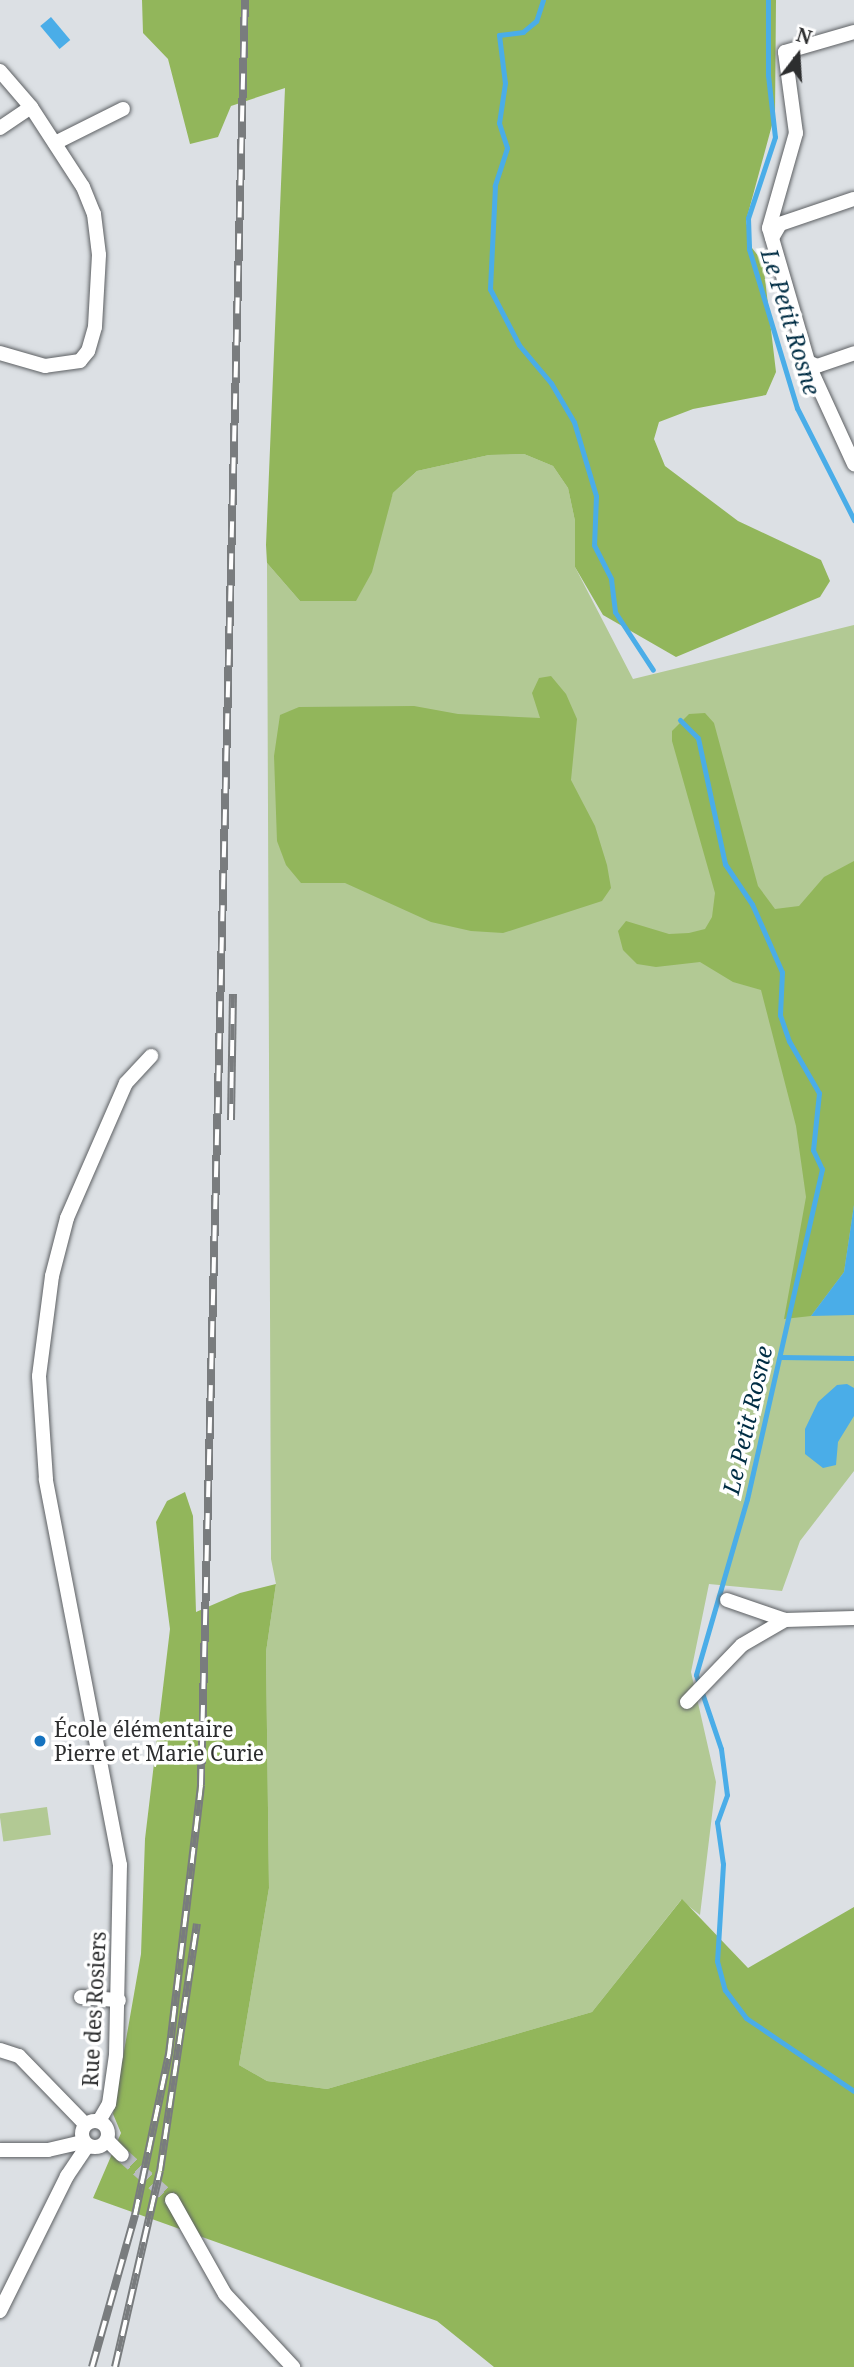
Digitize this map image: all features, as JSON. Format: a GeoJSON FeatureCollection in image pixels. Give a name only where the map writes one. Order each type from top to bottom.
{"type":"FeatureCollection","features":[{"type":"Feature","properties":{"kind":"street"},"geometry":{"type":"LineString","coordinates":[[854,32],[785,52],[796,133],[769,228],[808,362],[854,464]]}},
{"type":"Feature","properties":{"kind":"street"},"geometry":{"type":"LineString","coordinates":[[0,71],[31,107],[83,187],[97,235],[92,339],[80,361],[68,366],[45,366],[0,353]]}},
{"type":"Feature","properties":{"kind":"street"},"geometry":{"type":"LineString","coordinates":[[0,128],[31,107]]}},
{"type":"Feature","properties":{"kind":"street"},"geometry":{"type":"LineString","coordinates":[[55,143],[124,108]]}},
{"type":"Feature","properties":{"kind":"street"},"geometry":{"type":"LineString","coordinates":[[772,238],[780,224],[854,199]]}},
{"type":"Feature","properties":{"kind":"street"},"geometry":{"type":"LineString","coordinates":[[808,362],[817,366],[854,353]]}},
{"type":"Feature","properties":{"kind":"street","name":"Rue des Rosiers"},"geometry":{"type":"LineString","coordinates":[[92,2122],[113,2081],[119,2000],[121,1897],[115,1821],[46,1479],[39,1376],[51,1276],[67,1218],[125,1083],[151,1056]]}},
{"type":"Feature","properties":{"kind":"street"},"geometry":{"type":"LineString","coordinates":[[727,1600],[785,1620],[854,1618]]}},
{"type":"Feature","properties":{"kind":"street"},"geometry":{"type":"LineString","coordinates":[[687,1702],[710,1682],[742,1645],[785,1620]]}},
{"type":"Feature","properties":{"kind":"street"},"geometry":{"type":"LineString","coordinates":[[81,1997],[119,2000]]}},
{"type":"Feature","properties":{"kind":"street"},"geometry":{"type":"LineString","coordinates":[[0,2050],[19,2056],[92,2122],[108,2131],[107,2140],[100,2146],[86,2144],[67,2148],[0,2151]]}},
{"type":"Feature","properties":{"kind":"street"},"geometry":{"type":"LineString","coordinates":[[86,2144],[81,2133],[92,2122]]}},
{"type":"Feature","properties":{"kind":"street"},"geometry":{"type":"LineString","coordinates":[[107,2140],[122,2155]]}},
{"type":"Feature","properties":{"kind":"street"},"geometry":{"type":"LineString","coordinates":[[0,2311],[86,2144]]}},
{"type":"Feature","properties":{"kind":"street"},"geometry":{"type":"LineString","coordinates":[[172,2200],[225,2294],[293,2367]]}},
{"type":"Feature","properties":{"kind":"green space"},"geometry":{"type":"Polygon","coordinates":[[[142,0],[776,0],[775,114],[746,221],[752,248],[763,262],[776,372],[766,395],[693,409],[659,422],[654,439],[665,466],[738,521],[821,560],[830,581],[820,597],[676,657],[603,615],[575,567],[575,521],[568,488],[553,466],[524,454],[489,455],[417,471],[393,493],[372,572],[356,601],[300,601],[267,563],[266,545],[285,88],[231,106],[218,137],[190,144],[168,59],[143,33],[142,0]]]}},
{"type":"Feature","properties":{"kind":"green space"},"geometry":{"type":"Polygon","coordinates":[[[524,454],[553,466],[568,488],[575,521],[575,567],[633,679],[854,625],[854,1471],[800,1541],[782,1591],[709,1584],[691,1672],[716,1782],[700,1915],[681,1900],[592,2012],[327,2089],[267,2081],[239,2065],[269,1888],[266,1652],[276,1584],[271,1559],[267,563],[300,601],[382,524],[393,493],[417,471],[489,455],[524,454]]]}},
{"type":"Feature","properties":{"kind":"green space"},"geometry":{"type":"Polygon","coordinates":[[[551,676],[566,694],[577,719],[571,780],[595,826],[607,865],[611,888],[602,901],[503,933],[471,931],[431,922],[345,883],[301,883],[286,865],[277,841],[274,756],[280,715],[299,707],[414,706],[458,714],[540,718],[532,693],[539,678],[551,676]]]}},
{"type":"Feature","properties":{"kind":"green space"},"geometry":{"type":"Polygon","coordinates":[[[705,713],[714,723],[758,886],[775,909],[799,906],[824,877],[854,861],[854,1205],[844,1272],[811,1316],[784,1319],[806,1197],[796,1126],[761,990],[733,982],[700,962],[656,967],[637,964],[623,950],[618,931],[626,921],[669,934],[689,933],[705,929],[712,917],[715,893],[672,741],[672,731],[689,714],[705,713]]]}},
{"type":"Feature","properties":{"kind":"green space"},"geometry":{"type":"Polygon","coordinates":[[[185,1492],[193,1516],[196,1612],[240,1593],[276,1584],[266,1652],[269,1888],[239,2065],[267,2081],[327,2089],[592,2012],[682,1899],[748,1968],[854,1907],[854,2367],[494,2367],[437,2321],[93,2198],[121,2133],[113,2114],[141,1954],[145,1839],[170,1629],[156,1522],[167,1501],[185,1492]]]}},
{"type":"Feature","properties":{"kind":"green space"},"geometry":{"type":"Polygon","coordinates":[[[47,1807],[51,1835],[3,1841],[0,1814],[47,1807]]]}},
{"type":"Feature","properties":{"kind":"water"},"geometry":{"type":"Polygon","coordinates":[[[51,17],[70,40],[60,49],[40,26],[51,17]]]}},
{"type":"Feature","properties":{"kind":"water"},"geometry":{"type":"Polygon","coordinates":[[[854,1205],[854,1315],[811,1316],[844,1272],[854,1205]]]}},
{"type":"Feature","properties":{"kind":"water"},"geometry":{"type":"Polygon","coordinates":[[[847,1384],[854,1388],[854,1416],[838,1442],[836,1465],[823,1468],[805,1454],[805,1429],[818,1402],[837,1385],[847,1384]]]}},
{"type":"Feature","properties":{"kind":"waterway","name":"Le Petit Rosne"},"geometry":{"type":"LineString","coordinates":[[543,0],[536,21],[523,32],[499,35],[505,83],[499,123],[507,148],[495,186],[490,289],[519,345],[551,383],[574,422],[596,496],[594,545],[611,579],[615,612],[653,670]]}},
{"type":"Feature","properties":{"kind":"waterway","name":"Le Petit Rosne"},"geometry":{"type":"LineString","coordinates":[[768,0],[768,75],[775,137],[748,218],[749,249],[797,408],[854,520]]}},
{"type":"Feature","properties":{"kind":"waterway","name":"Le Petit Rosne"},"geometry":{"type":"LineString","coordinates":[[680,720],[698,738],[725,864],[752,904],[782,972],[780,1015],[789,1041],[819,1093],[813,1150],[822,1169],[747,1499],[696,1675],[721,1749],[727,1795],[717,1822],[723,1864],[717,1961],[725,1990],[746,2018],[854,2091]]}},
{"type":"Feature","properties":{"kind":"waterway"},"geometry":{"type":"LineString","coordinates":[[780,1357],[854,1358]]}},
{"type":"Feature","properties":{"kind":"tunnel"},"geometry":{"type":"LineString","coordinates":[[122,2155],[172,2200]]}},
{"type":"Feature","properties":{"kind":"railway"},"geometry":{"type":"LineString","coordinates":[[92,2367],[135,2215],[169,2054],[201,1785],[245,0]]}},
{"type":"Feature","properties":{"kind":"railway"},"geometry":{"type":"LineString","coordinates":[[231,1120],[233,994]]}},
{"type":"Feature","properties":{"kind":"railway"},"geometry":{"type":"LineString","coordinates":[[115,2367],[160,2171],[197,1924]]}},
{"type":"Feature","properties":{"kind":"place","name":"École élémentaire Pierre et Marie Curie"},"geometry":{"type":"Point","coordinates":[40,1741]}}]}
